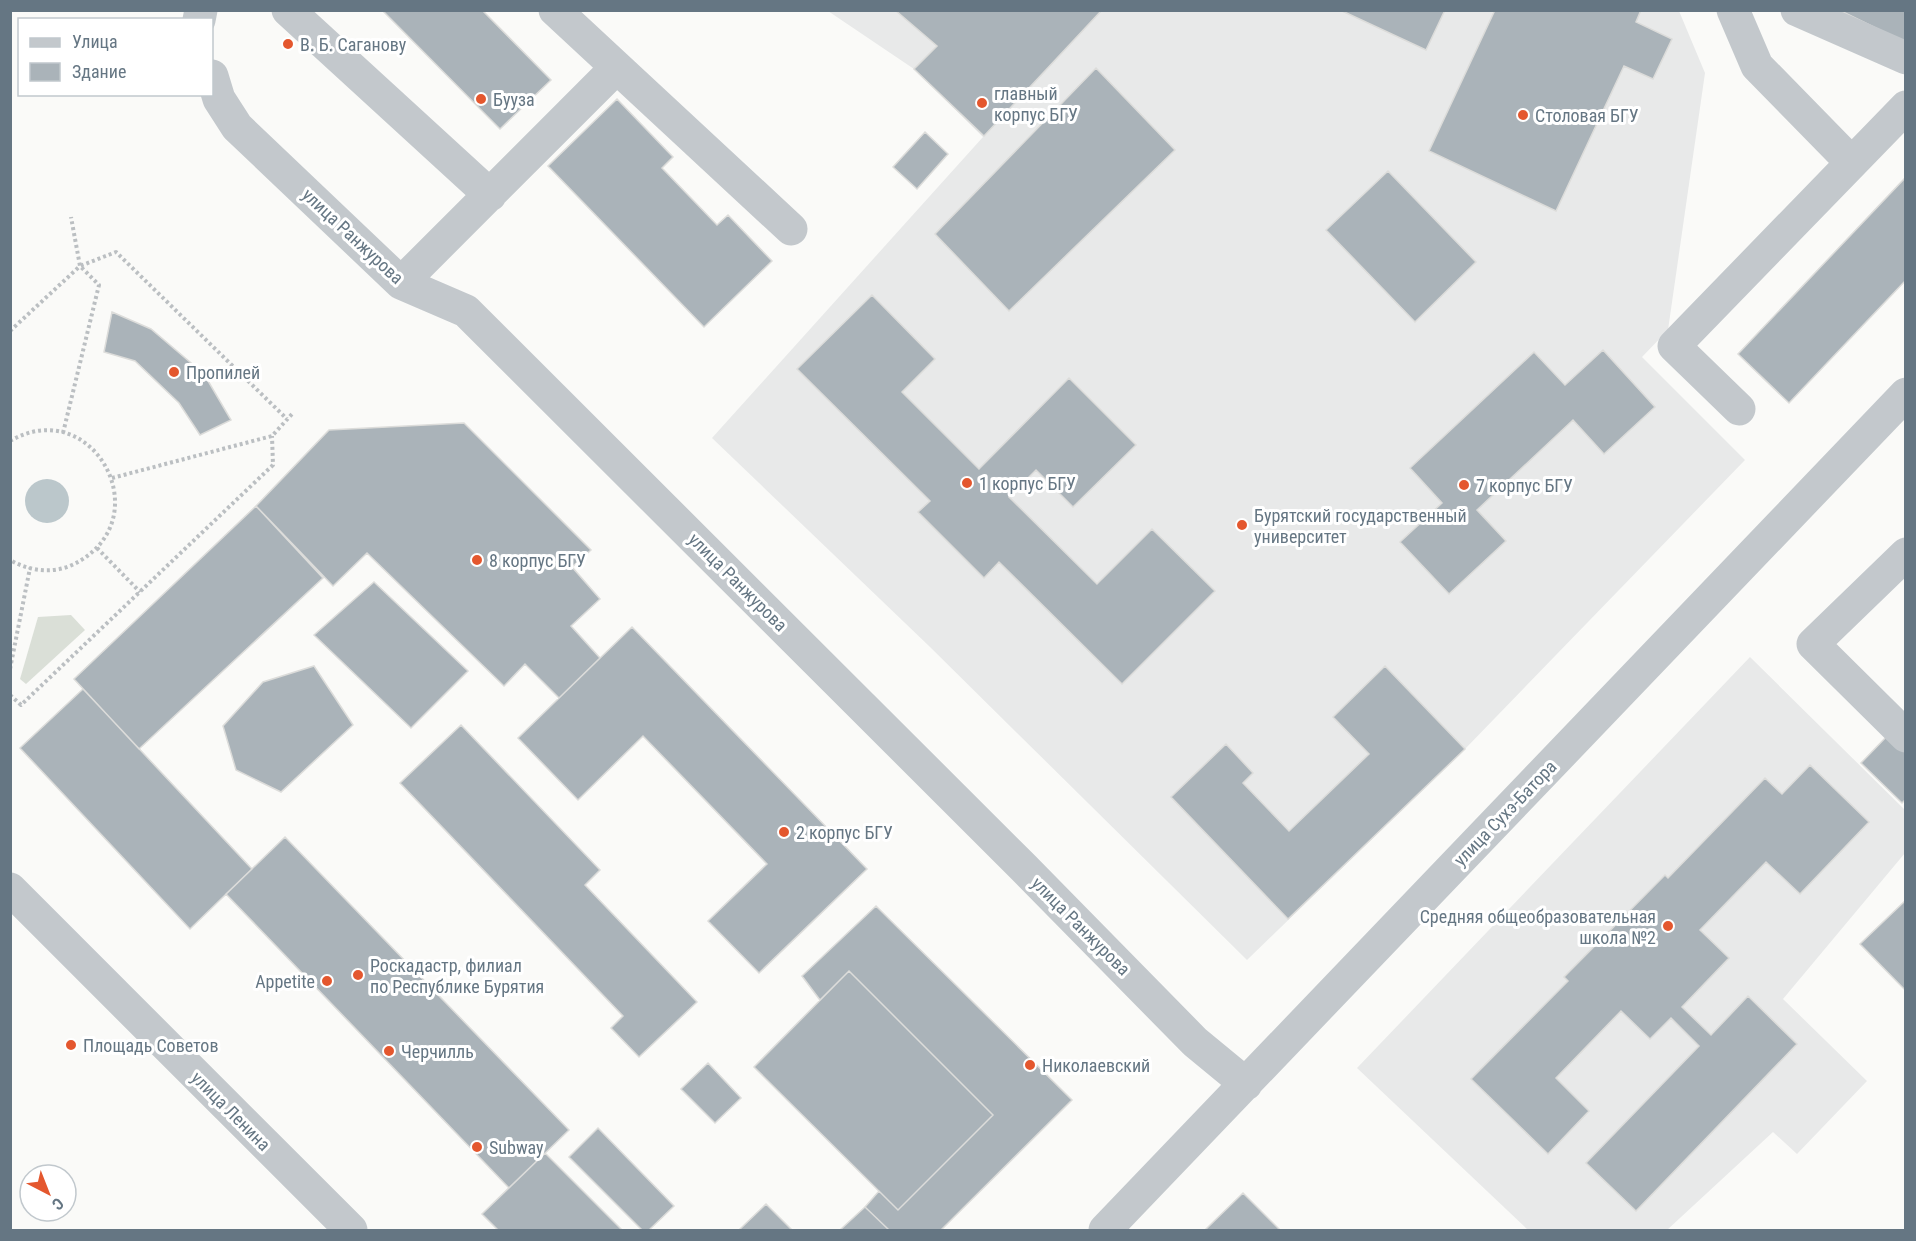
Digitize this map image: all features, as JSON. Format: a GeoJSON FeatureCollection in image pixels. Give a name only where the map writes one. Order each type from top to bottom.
{"type":"FeatureCollection","features":[{"type":"Feature","properties":{"kind":"street"},"geometry":{"type":"LineString","coordinates":[[288,10],[490,195]]}},
{"type":"Feature","properties":{"kind":"street"},"geometry":{"type":"LineString","coordinates":[[555,10],[791,229]]}},
{"type":"Feature","properties":{"kind":"street"},"geometry":{"type":"LineString","coordinates":[[1733,10],[1757,66],[1851,162]]}},
{"type":"Feature","properties":{"kind":"street"},"geometry":{"type":"LineString","coordinates":[[1797,10],[1905,58]]}},
{"type":"Feature","properties":{"kind":"street"},"geometry":{"type":"LineString","coordinates":[[401,283],[616,68]]}},
{"type":"Feature","properties":{"kind":"street","name":"улица Ранжурова"},"geometry":{"type":"LineString","coordinates":[[215,87],[237,127],[401,283],[466,310],[1195,1042],[1246,1084]]}},
{"type":"Feature","properties":{"kind":"street"},"geometry":{"type":"LineString","coordinates":[[1739,409],[1674,346],[1905,106]]}},
{"type":"Feature","properties":{"kind":"street","name":"улица Сухэ-Батора"},"geometry":{"type":"LineString","coordinates":[[1105,1230],[1905,394]]}},
{"type":"Feature","properties":{"kind":"street"},"geometry":{"type":"LineString","coordinates":[[1905,554],[1813,644],[1905,736]]}},
{"type":"Feature","properties":{"kind":"street","name":"улица Ленина"},"geometry":{"type":"LineString","coordinates":[[10,889],[351,1230]]}},
{"type":"Feature","properties":{"kind":"path"},"geometry":{"type":"LineString","coordinates":[[63,433],[99,285],[80,266],[70,217]]}},
{"type":"Feature","properties":{"kind":"path"},"geometry":{"type":"LineString","coordinates":[[10,331],[80,266],[116,252],[287,419]]}},
{"type":"Feature","properties":{"kind":"path"},"geometry":{"type":"LineString","coordinates":[[112,478],[272,436],[292,414]]}},
{"type":"Feature","properties":{"kind":"path"},"geometry":{"type":"LineString","coordinates":[[10,441],[21,434],[46,430],[70,434],[90,446],[106,465],[112,478],[116,505],[111,526],[97,548],[84,559],[65,568],[44,571],[20,566],[10,560]]}},
{"type":"Feature","properties":{"kind":"path"},"geometry":{"type":"LineString","coordinates":[[10,695],[21,705],[273,465],[272,436]]}},
{"type":"Feature","properties":{"kind":"path"},"geometry":{"type":"LineString","coordinates":[[97,548],[140,591]]}},
{"type":"Feature","properties":{"kind":"path"},"geometry":{"type":"LineString","coordinates":[[10,669],[30,568]]}},
{"type":"Feature","properties":{"kind":"shaded area","name":"Бурятский государственный университет"},"geometry":{"type":"Polygon","coordinates":[[[828,11],[1679,11],[1705,73],[1668,330],[1642,357],[1745,460],[1465,749],[1247,960],[929,646],[712,438],[983,137],[914,69],[828,11]]]}},
{"type":"Feature","properties":{"kind":"shaded area"},"geometry":{"type":"Polygon","coordinates":[[[47,479],[56,480],[63,485],[68,492],[68,510],[63,517],[56,522],[47,523],[38,522],[31,517],[26,510],[25,501],[26,492],[31,485],[38,480],[47,479]]]}},
{"type":"Feature","properties":{"kind":"shaded area"},"geometry":{"type":"Polygon","coordinates":[[[71,615],[85,630],[26,684],[20,679],[38,617],[71,615]]]}},
{"type":"Feature","properties":{"kind":"shaded area","name":"Средняя общеобразовательная школа №2"},"geometry":{"type":"Polygon","coordinates":[[[1750,657],[1905,810],[1905,853],[1783,999],[1867,1081],[1797,1154],[1773,1132],[1667,1230],[1528,1230],[1357,1068],[1750,657]]]}},
{"type":"Feature","properties":{"kind":"building"},"geometry":{"type":"Polygon","coordinates":[[[382,10],[482,10],[551,80],[500,129],[382,10]]]}},
{"type":"Feature","properties":{"kind":"building","name":"главный корпус БГУ"},"geometry":{"type":"Polygon","coordinates":[[[895,10],[1102,10],[984,136],[914,69],[937,46],[895,10]]]}},
{"type":"Feature","properties":{"kind":"building"},"geometry":{"type":"Polygon","coordinates":[[[1340,10],[1445,10],[1426,50],[1340,10]]]}},
{"type":"Feature","properties":{"kind":"building","name":"Столовая БГУ"},"geometry":{"type":"Polygon","coordinates":[[[1495,10],[1641,10],[1636,22],[1672,39],[1653,79],[1624,66],[1556,211],[1429,151],[1495,10]]]}},
{"type":"Feature","properties":{"kind":"building"},"geometry":{"type":"Polygon","coordinates":[[[1839,10],[1906,10],[1906,43],[1839,10]]]}},
{"type":"Feature","properties":{"kind":"building"},"geometry":{"type":"Polygon","coordinates":[[[1096,68],[1175,150],[1009,311],[935,234],[1096,68]]]}},
{"type":"Feature","properties":{"kind":"building"},"geometry":{"type":"Polygon","coordinates":[[[617,99],[673,157],[662,168],[717,225],[728,215],[772,261],[704,327],[548,166],[617,99]]]}},
{"type":"Feature","properties":{"kind":"building"},"geometry":{"type":"Polygon","coordinates":[[[925,132],[948,154],[917,189],[893,167],[925,132]]]}},
{"type":"Feature","properties":{"kind":"building"},"geometry":{"type":"Polygon","coordinates":[[[1388,171],[1476,262],[1415,322],[1326,230],[1388,171]]]}},
{"type":"Feature","properties":{"kind":"building"},"geometry":{"type":"Polygon","coordinates":[[[1906,177],[1906,280],[1789,403],[1738,354],[1906,177]]]}},
{"type":"Feature","properties":{"kind":"building","name":"1 корпус БГУ"},"geometry":{"type":"Polygon","coordinates":[[[872,295],[935,359],[902,392],[979,469],[1069,378],[1136,445],[1073,507],[1036,470],[1009,497],[1097,584],[1152,529],[1215,591],[1122,684],[999,562],[984,578],[918,512],[930,501],[797,369],[872,295]]]}},
{"type":"Feature","properties":{"kind":"building"},"geometry":{"type":"Polygon","coordinates":[[[112,312],[151,329],[204,374],[231,420],[200,435],[179,403],[135,361],[104,352],[112,312]]]}},
{"type":"Feature","properties":{"kind":"building","name":"7 корпус БГУ"},"geometry":{"type":"Polygon","coordinates":[[[1603,350],[1655,407],[1604,454],[1573,420],[1477,510],[1506,541],[1449,594],[1400,542],[1442,503],[1410,468],[1534,352],[1565,385],[1603,350]]]}},
{"type":"Feature","properties":{"kind":"building","name":"8 корпус БГУ"},"geometry":{"type":"Polygon","coordinates":[[[464,423],[591,550],[572,567],[600,599],[571,626],[600,658],[559,698],[525,664],[504,686],[367,553],[333,586],[256,506],[329,430],[464,423]]]}},
{"type":"Feature","properties":{"kind":"building"},"geometry":{"type":"Polygon","coordinates":[[[256,506],[323,578],[139,749],[74,679],[256,506]]]}},
{"type":"Feature","properties":{"kind":"building"},"geometry":{"type":"Polygon","coordinates":[[[374,582],[468,671],[411,728],[314,635],[374,582]]]}},
{"type":"Feature","properties":{"kind":"building","name":"2 корпус БГУ"},"geometry":{"type":"Polygon","coordinates":[[[632,627],[867,869],[759,973],[708,921],[767,864],[643,736],[578,800],[518,738],[632,627]]]}},
{"type":"Feature","properties":{"kind":"building"},"geometry":{"type":"Polygon","coordinates":[[[314,666],[353,725],[281,792],[236,770],[223,726],[263,682],[314,666]]]}},
{"type":"Feature","properties":{"kind":"building"},"geometry":{"type":"Polygon","coordinates":[[[1385,666],[1465,749],[1288,919],[1171,797],[1226,744],[1253,773],[1243,783],[1289,831],[1369,754],[1333,717],[1385,666]]]}},
{"type":"Feature","properties":{"kind":"building"},"geometry":{"type":"Polygon","coordinates":[[[83,689],[252,869],[190,929],[20,748],[83,689]]]}},
{"type":"Feature","properties":{"kind":"building"},"geometry":{"type":"Polygon","coordinates":[[[461,725],[600,870],[585,885],[697,1002],[639,1057],[611,1028],[623,1016],[400,783],[461,725]]]}},
{"type":"Feature","properties":{"kind":"building"},"geometry":{"type":"Polygon","coordinates":[[[1891,732],[1906,746],[1906,799],[1902,803],[1861,763],[1891,732]]]}},
{"type":"Feature","properties":{"kind":"building"},"geometry":{"type":"Polygon","coordinates":[[[1810,765],[1869,822],[1800,894],[1766,862],[1700,930],[1729,958],[1682,1007],[1711,1035],[1748,996],[1797,1044],[1636,1211],[1586,1163],[1699,1046],[1671,1018],[1650,1039],[1621,1011],[1556,1078],[1589,1111],[1548,1154],[1471,1079],[1568,981],[1564,977],[1665,875],[1668,878],[1765,778],[1782,794],[1810,765]]]}},
{"type":"Feature","properties":{"kind":"building"},"geometry":{"type":"Polygon","coordinates":[[[285,837],[569,1130],[509,1188],[226,894],[285,837]]]}},
{"type":"Feature","properties":{"kind":"building"},"geometry":{"type":"Polygon","coordinates":[[[1906,900],[1906,991],[1860,944],[1906,900]]]}},
{"type":"Feature","properties":{"kind":"building"},"geometry":{"type":"Polygon","coordinates":[[[876,906],[1072,1100],[941,1230],[889,1230],[865,1207],[879,1191],[898,1210],[993,1115],[849,971],[820,1000],[802,976],[876,906]]]}},
{"type":"Feature","properties":{"kind":"building"},"geometry":{"type":"Polygon","coordinates":[[[849,971],[993,1115],[898,1210],[754,1067],[849,971]]]}},
{"type":"Feature","properties":{"kind":"building"},"geometry":{"type":"Polygon","coordinates":[[[708,1063],[741,1098],[715,1123],[681,1089],[708,1063]]]}},
{"type":"Feature","properties":{"kind":"building"},"geometry":{"type":"Polygon","coordinates":[[[598,1128],[674,1206],[649,1230],[642,1230],[569,1157],[598,1128]]]}},
{"type":"Feature","properties":{"kind":"building"},"geometry":{"type":"Polygon","coordinates":[[[545,1153],[622,1230],[498,1230],[482,1214],[545,1153]]]}},
{"type":"Feature","properties":{"kind":"building"},"geometry":{"type":"Polygon","coordinates":[[[1243,1193],[1280,1230],[1205,1230],[1243,1193]]]}},
{"type":"Feature","properties":{"kind":"building"},"geometry":{"type":"Polygon","coordinates":[[[766,1204],[792,1230],[739,1230],[766,1204]]]}},
{"type":"Feature","properties":{"kind":"building"},"geometry":{"type":"Polygon","coordinates":[[[865,1207],[889,1230],[840,1230],[865,1207]]]}},
{"type":"Feature","properties":{"kind":"place","name":"В. Б. Саганову"},"geometry":{"type":"Point","coordinates":[288,44]}},
{"type":"Feature","properties":{"kind":"place","name":"Бууза"},"geometry":{"type":"Point","coordinates":[481,99]}},
{"type":"Feature","properties":{"kind":"place","name":"главный корпус БГУ"},"geometry":{"type":"Point","coordinates":[982,103]}},
{"type":"Feature","properties":{"kind":"place","name":"Столовая БГУ"},"geometry":{"type":"Point","coordinates":[1523,115]}},
{"type":"Feature","properties":{"kind":"place","name":"Пропилей"},"geometry":{"type":"Point","coordinates":[174,372]}},
{"type":"Feature","properties":{"kind":"place","name":"1 корпус БГУ"},"geometry":{"type":"Point","coordinates":[967,483]}},
{"type":"Feature","properties":{"kind":"place","name":"7 корпус БГУ"},"geometry":{"type":"Point","coordinates":[1464,485]}},
{"type":"Feature","properties":{"kind":"place","name":"Бурятский государственный университет"},"geometry":{"type":"Point","coordinates":[1242,525]}},
{"type":"Feature","properties":{"kind":"place","name":"8 корпус БГУ"},"geometry":{"type":"Point","coordinates":[477,560]}},
{"type":"Feature","properties":{"kind":"place","name":"2 корпус БГУ"},"geometry":{"type":"Point","coordinates":[784,832]}},
{"type":"Feature","properties":{"kind":"place","name":"Средняя общеобразовательная школа №2"},"geometry":{"type":"Point","coordinates":[1668,926]}},
{"type":"Feature","properties":{"kind":"place","name":"Роскадастр, филиал по Республике Бурятия"},"geometry":{"type":"Point","coordinates":[358,975]}},
{"type":"Feature","properties":{"kind":"place","name":"Appetite"},"geometry":{"type":"Point","coordinates":[327,981]}},
{"type":"Feature","properties":{"kind":"place","name":"Площадь Советов"},"geometry":{"type":"Point","coordinates":[71,1045]}},
{"type":"Feature","properties":{"kind":"place","name":"Черчилль"},"geometry":{"type":"Point","coordinates":[389,1051]}},
{"type":"Feature","properties":{"kind":"place","name":"Николаевский"},"geometry":{"type":"Point","coordinates":[1030,1065]}},
{"type":"Feature","properties":{"kind":"place","name":"Subway"},"geometry":{"type":"Point","coordinates":[477,1147]}}]}
